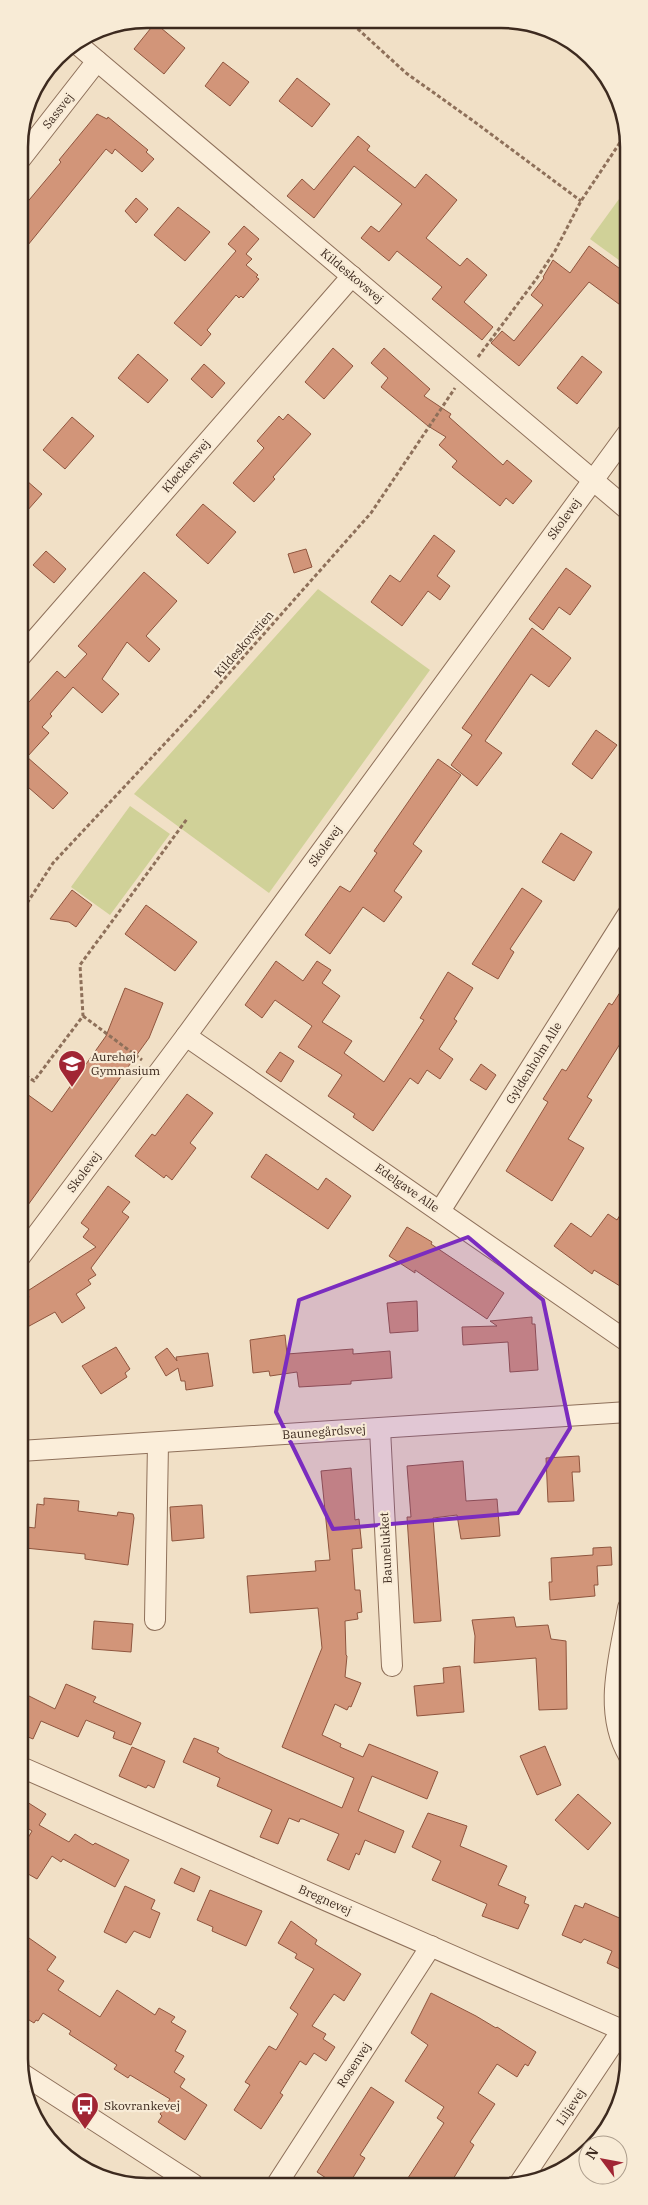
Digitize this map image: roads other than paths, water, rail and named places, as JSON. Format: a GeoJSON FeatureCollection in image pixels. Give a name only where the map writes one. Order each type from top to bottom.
{"type":"FeatureCollection","features":[{"type":"Feature","properties":{"kind":"street","name":"Kildeskovsvej"},"geometry":{"type":"LineString","coordinates":[[81,47],[620,503]]}},
{"type":"Feature","properties":{"kind":"street","name":"Sassvej"},"geometry":{"type":"LineString","coordinates":[[28,149],[97,61]]}},
{"type":"Feature","properties":{"kind":"street","name":"Kløckersvej"},"geometry":{"type":"LineString","coordinates":[[28,648],[352,276]]}},
{"type":"Feature","properties":{"kind":"street","name":"Skolevej"},"geometry":{"type":"LineString","coordinates":[[28,1246],[186,1036],[620,443]]}},
{"type":"Feature","properties":{"kind":"street","name":"Gyldenholm Alle"},"geometry":{"type":"LineString","coordinates":[[440,1211],[620,927]]}},
{"type":"Feature","properties":{"kind":"street","name":"Edelgave Alle"},"geometry":{"type":"LineString","coordinates":[[186,1036],[620,1336]]}},
{"type":"Feature","properties":{"kind":"street","name":"Baunegårdsvej"},"geometry":{"type":"LineString","coordinates":[[28,1451],[620,1413]]}},
{"type":"Feature","properties":{"kind":"street","name":"Baunelukket"},"geometry":{"type":"LineString","coordinates":[[380,1429],[392,1666]]}},
{"type":"Feature","properties":{"kind":"street"},"geometry":{"type":"LineString","coordinates":[[154,1620],[158,1443]]}},
{"type":"Feature","properties":{"kind":"street"},"geometry":{"type":"LineString","coordinates":[[620,1655],[613,1696],[617,1729],[620,1736]]}},
{"type":"Feature","properties":{"kind":"street","name":"Bregnevej"},"geometry":{"type":"LineString","coordinates":[[28,1770],[620,2028]]}},
{"type":"Feature","properties":{"kind":"street","name":"Rosenvej"},"geometry":{"type":"LineString","coordinates":[[281,2178],[431,1946]]}},
{"type":"Feature","properties":{"kind":"street","name":"Liljevej"},"geometry":{"type":"LineString","coordinates":[[526,2175],[620,2040]]}},
{"type":"Feature","properties":{"kind":"street"},"geometry":{"type":"LineString","coordinates":[[30,2083],[183,2178]]}},
{"type":"Feature","properties":{"kind":"place","name":"Aurehøj Gymnasium"},"geometry":{"type":"Point","coordinates":[72,1088]}},
{"type":"Feature","properties":{"kind":"place","name":"Skovrankevej"},"geometry":{"type":"Point","coordinates":[85,2130]}}]}
